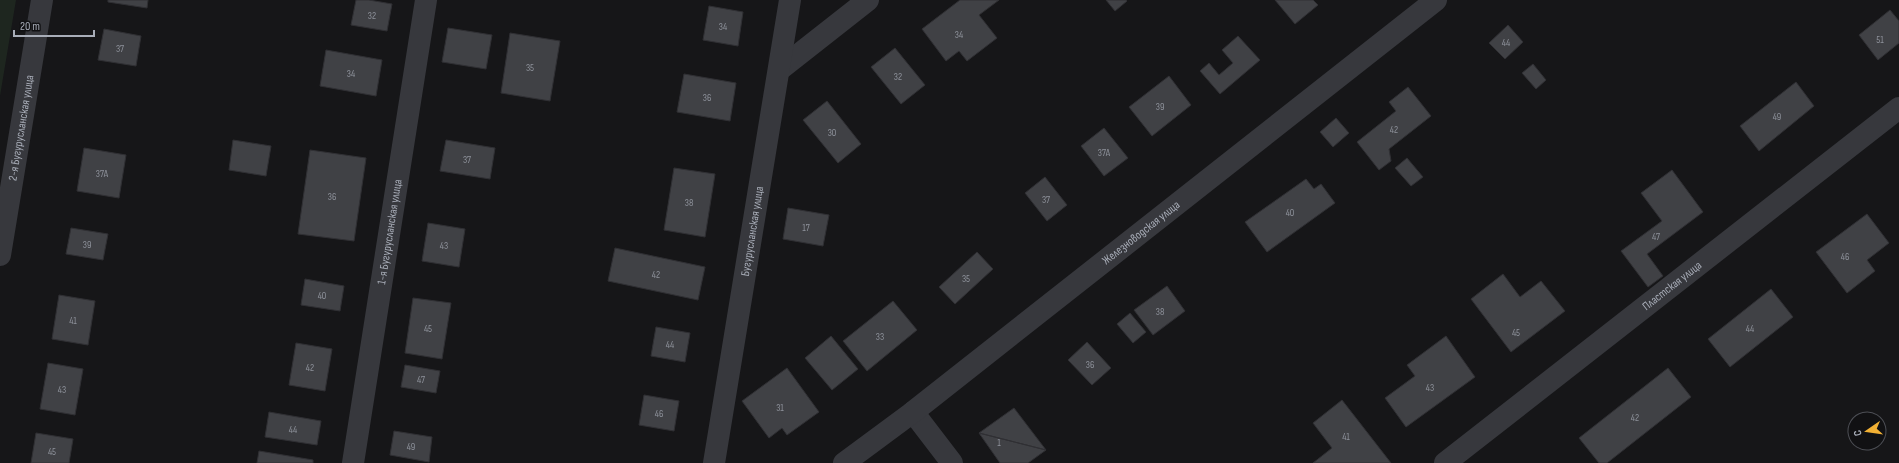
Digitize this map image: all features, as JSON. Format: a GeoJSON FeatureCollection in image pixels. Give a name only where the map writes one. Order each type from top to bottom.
{"type":"FeatureCollection","features":[{"type":"Feature","properties":{"kind":"street","name":"2-я Бугурусланская улица"},"geometry":{"type":"LineString","coordinates":[[0,255],[7,166],[42,0]]}},
{"type":"Feature","properties":{"kind":"street","name":"1-я Бугурусланская улица"},"geometry":{"type":"LineString","coordinates":[[353,463],[426,0]]}},
{"type":"Feature","properties":{"kind":"street","name":"Бугурусланская улица"},"geometry":{"type":"LineString","coordinates":[[714,463],[790,0]]}},
{"type":"Feature","properties":{"kind":"street"},"geometry":{"type":"LineString","coordinates":[[779,70],[868,0]]}},
{"type":"Feature","properties":{"kind":"street","name":"Железноводская улица"},"geometry":{"type":"LineString","coordinates":[[844,463],[913,412],[1436,0]]}},
{"type":"Feature","properties":{"kind":"street","name":"Пластская улица"},"geometry":{"type":"LineString","coordinates":[[1445,463],[1899,108]]}},
{"type":"Feature","properties":{"kind":"street"},"geometry":{"type":"LineString","coordinates":[[913,412],[952,463]]}},
{"type":"Feature","properties":{"kind":"shaded area"},"geometry":{"type":"Polygon","coordinates":[[[0,0],[16,0],[0,96],[0,0]]]}},
{"type":"Feature","properties":{"kind":"building"},"geometry":{"type":"Polygon","coordinates":[[[108,0],[148,0],[147,8],[108,2],[108,0]]]}},
{"type":"Feature","properties":{"kind":"building"},"geometry":{"type":"Polygon","coordinates":[[[356,0],[369,0],[392,4],[387,31],[351,25],[356,0]]]}},
{"type":"Feature","properties":{"kind":"building"},"geometry":{"type":"Polygon","coordinates":[[[960,0],[999,0],[979,15],[997,38],[967,61],[959,51],[946,61],[922,29],[960,0]]]}},
{"type":"Feature","properties":{"kind":"building"},"geometry":{"type":"Polygon","coordinates":[[[1106,0],[1126,0],[1127,1],[1115,11],[1106,0]]]}},
{"type":"Feature","properties":{"kind":"building"},"geometry":{"type":"Polygon","coordinates":[[[1275,0],[1313,0],[1318,5],[1295,24],[1275,0]]]}},
{"type":"Feature","properties":{"kind":"building"},"geometry":{"type":"Polygon","coordinates":[[[709,6],[743,12],[738,46],[703,40],[709,6]]]}},
{"type":"Feature","properties":{"kind":"building"},"geometry":{"type":"Polygon","coordinates":[[[1890,10],[1899,21],[1899,43],[1878,60],[1859,35],[1890,10]]]}},
{"type":"Feature","properties":{"kind":"building"},"geometry":{"type":"Polygon","coordinates":[[[1508,25],[1523,42],[1505,59],[1489,43],[1508,25]]]}},
{"type":"Feature","properties":{"kind":"building"},"geometry":{"type":"Polygon","coordinates":[[[448,28],[492,35],[486,69],[442,62],[448,28]]]}},
{"type":"Feature","properties":{"kind":"building"},"geometry":{"type":"Polygon","coordinates":[[[104,29],[141,36],[136,66],[98,60],[104,29]]]}},
{"type":"Feature","properties":{"kind":"building"},"geometry":{"type":"Polygon","coordinates":[[[510,33],[560,41],[550,101],[501,93],[510,33]]]}},
{"type":"Feature","properties":{"kind":"building"},"geometry":{"type":"Polygon","coordinates":[[[1238,36],[1260,60],[1220,94],[1200,71],[1209,63],[1219,75],[1233,63],[1222,50],[1238,36]]]}},
{"type":"Feature","properties":{"kind":"building"},"geometry":{"type":"Polygon","coordinates":[[[895,48],[925,85],[901,104],[871,67],[895,48]]]}},
{"type":"Feature","properties":{"kind":"building"},"geometry":{"type":"Polygon","coordinates":[[[326,50],[382,60],[376,96],[320,86],[326,50]]]}},
{"type":"Feature","properties":{"kind":"building"},"geometry":{"type":"Polygon","coordinates":[[[1533,64],[1546,80],[1536,89],[1522,73],[1533,64]]]}},
{"type":"Feature","properties":{"kind":"building"},"geometry":{"type":"Polygon","coordinates":[[[684,74],[736,83],[730,121],[677,112],[684,74]]]}},
{"type":"Feature","properties":{"kind":"building"},"geometry":{"type":"Polygon","coordinates":[[[1169,76],[1191,105],[1152,136],[1129,107],[1169,76]]]}},
{"type":"Feature","properties":{"kind":"building"},"geometry":{"type":"Polygon","coordinates":[[[1796,82],[1814,106],[1759,151],[1740,126],[1796,82]]]}},
{"type":"Feature","properties":{"kind":"building"},"geometry":{"type":"Polygon","coordinates":[[[1408,87],[1431,116],[1389,149],[1391,161],[1379,170],[1357,142],[1396,111],[1389,102],[1408,87]]]}},
{"type":"Feature","properties":{"kind":"building"},"geometry":{"type":"Polygon","coordinates":[[[827,101],[861,144],[838,163],[803,120],[827,101]]]}},
{"type":"Feature","properties":{"kind":"building"},"geometry":{"type":"Polygon","coordinates":[[[1336,118],[1349,133],[1333,147],[1320,132],[1336,118]]]}},
{"type":"Feature","properties":{"kind":"building"},"geometry":{"type":"Polygon","coordinates":[[[1104,128],[1128,158],[1104,176],[1081,146],[1104,128]]]}},
{"type":"Feature","properties":{"kind":"building"},"geometry":{"type":"Polygon","coordinates":[[[233,140],[271,146],[266,176],[229,170],[233,140]]]}},
{"type":"Feature","properties":{"kind":"building"},"geometry":{"type":"Polygon","coordinates":[[[446,140],[495,148],[490,179],[440,171],[446,140]]]}},
{"type":"Feature","properties":{"kind":"building"},"geometry":{"type":"Polygon","coordinates":[[[84,148],[126,155],[119,198],[77,191],[84,148]]]}},
{"type":"Feature","properties":{"kind":"building"},"geometry":{"type":"Polygon","coordinates":[[[310,150],[366,158],[354,241],[298,234],[310,150]]]}},
{"type":"Feature","properties":{"kind":"building"},"geometry":{"type":"Polygon","coordinates":[[[1407,158],[1423,177],[1411,186],[1395,168],[1407,158]]]}},
{"type":"Feature","properties":{"kind":"building"},"geometry":{"type":"Polygon","coordinates":[[[674,168],[715,174],[705,237],[664,230],[674,168]]]}},
{"type":"Feature","properties":{"kind":"building"},"geometry":{"type":"Polygon","coordinates":[[[1672,170],[1703,212],[1647,254],[1663,276],[1648,287],[1621,251],[1662,221],[1641,193],[1672,170]]]}},
{"type":"Feature","properties":{"kind":"building"},"geometry":{"type":"Polygon","coordinates":[[[1045,177],[1067,205],[1047,221],[1025,193],[1045,177]]]}},
{"type":"Feature","properties":{"kind":"building"},"geometry":{"type":"Polygon","coordinates":[[[1306,179],[1314,189],[1321,184],[1335,203],[1267,252],[1245,222],[1306,179]]]}},
{"type":"Feature","properties":{"kind":"building"},"geometry":{"type":"Polygon","coordinates":[[[788,208],[829,215],[823,246],[783,239],[788,208]]]}},
{"type":"Feature","properties":{"kind":"building"},"geometry":{"type":"Polygon","coordinates":[[[1867,214],[1889,243],[1867,260],[1875,271],[1847,293],[1816,252],[1867,214]]]}},
{"type":"Feature","properties":{"kind":"building"},"geometry":{"type":"Polygon","coordinates":[[[428,223],[465,229],[459,267],[422,261],[428,223]]]}},
{"type":"Feature","properties":{"kind":"building"},"geometry":{"type":"Polygon","coordinates":[[[71,228],[108,234],[103,260],[66,254],[71,228]]]}},
{"type":"Feature","properties":{"kind":"building"},"geometry":{"type":"Polygon","coordinates":[[[615,248],[705,267],[698,300],[608,281],[615,248]]]}},
{"type":"Feature","properties":{"kind":"building"},"geometry":{"type":"Polygon","coordinates":[[[977,252],[993,269],[955,304],[939,287],[977,252]]]}},
{"type":"Feature","properties":{"kind":"building"},"geometry":{"type":"Polygon","coordinates":[[[1503,274],[1520,297],[1541,281],[1565,311],[1511,352],[1471,299],[1503,274]]]}},
{"type":"Feature","properties":{"kind":"building"},"geometry":{"type":"Polygon","coordinates":[[[305,279],[344,286],[340,311],[301,305],[305,279]]]}},
{"type":"Feature","properties":{"kind":"building"},"geometry":{"type":"Polygon","coordinates":[[[1167,286],[1185,311],[1153,335],[1134,310],[1167,286]]]}},
{"type":"Feature","properties":{"kind":"building"},"geometry":{"type":"Polygon","coordinates":[[[1771,289],[1793,317],[1730,367],[1708,339],[1771,289]]]}},
{"type":"Feature","properties":{"kind":"building"},"geometry":{"type":"Polygon","coordinates":[[[59,295],[95,301],[88,345],[52,339],[59,295]]]}},
{"type":"Feature","properties":{"kind":"building"},"geometry":{"type":"Polygon","coordinates":[[[413,298],[451,303],[442,359],[405,353],[413,298]]]}},
{"type":"Feature","properties":{"kind":"building"},"geometry":{"type":"Polygon","coordinates":[[[893,301],[917,330],[867,371],[843,341],[893,301]]]}},
{"type":"Feature","properties":{"kind":"building"},"geometry":{"type":"Polygon","coordinates":[[[1130,313],[1146,332],[1133,343],[1117,324],[1130,313]]]}},
{"type":"Feature","properties":{"kind":"building"},"geometry":{"type":"Polygon","coordinates":[[[656,327],[690,333],[685,362],[651,356],[656,327]]]}},
{"type":"Feature","properties":{"kind":"building"},"geometry":{"type":"Polygon","coordinates":[[[831,336],[858,369],[832,390],[805,358],[831,336]]]}},
{"type":"Feature","properties":{"kind":"building"},"geometry":{"type":"Polygon","coordinates":[[[1446,336],[1475,377],[1406,427],[1385,398],[1415,376],[1407,365],[1446,336]]]}},
{"type":"Feature","properties":{"kind":"building"},"geometry":{"type":"Polygon","coordinates":[[[1087,342],[1111,368],[1092,385],[1068,360],[1087,342]]]}},
{"type":"Feature","properties":{"kind":"building"},"geometry":{"type":"Polygon","coordinates":[[[296,343],[332,349],[325,391],[289,385],[296,343]]]}},
{"type":"Feature","properties":{"kind":"building"},"geometry":{"type":"Polygon","coordinates":[[[48,363],[83,369],[75,415],[40,409],[48,363]]]}},
{"type":"Feature","properties":{"kind":"building"},"geometry":{"type":"Polygon","coordinates":[[[405,365],[440,371],[436,393],[401,387],[405,365]]]}},
{"type":"Feature","properties":{"kind":"building"},"geometry":{"type":"Polygon","coordinates":[[[787,368],[819,412],[787,435],[782,428],[769,438],[742,401],[787,368]]]}},
{"type":"Feature","properties":{"kind":"building"},"geometry":{"type":"Polygon","coordinates":[[[1668,368],[1691,397],[1607,463],[1599,463],[1579,438],[1668,368]]]}},
{"type":"Feature","properties":{"kind":"building"},"geometry":{"type":"Polygon","coordinates":[[[644,395],[679,401],[674,431],[639,425],[644,395]]]}},
{"type":"Feature","properties":{"kind":"building"},"geometry":{"type":"Polygon","coordinates":[[[1342,400],[1391,463],[1313,463],[1332,448],[1313,423],[1342,400]]]}},
{"type":"Feature","properties":{"kind":"building"},"geometry":{"type":"Polygon","coordinates":[[[1014,408],[1046,450],[979,433],[1014,408]]]}},
{"type":"Feature","properties":{"kind":"building"},"geometry":{"type":"Polygon","coordinates":[[[269,412],[321,421],[317,445],[265,437],[269,412]]]}},
{"type":"Feature","properties":{"kind":"building"},"geometry":{"type":"Polygon","coordinates":[[[394,431],[432,437],[429,462],[390,455],[394,431]]]}},
{"type":"Feature","properties":{"kind":"building"},"geometry":{"type":"Polygon","coordinates":[[[36,433],[73,439],[69,463],[31,463],[36,433]]]}},
{"type":"Feature","properties":{"kind":"building"},"geometry":{"type":"Polygon","coordinates":[[[979,433],[1046,450],[1028,463],[1000,463],[979,433]]]}},
{"type":"Feature","properties":{"kind":"building"},"geometry":{"type":"Polygon","coordinates":[[[259,451],[313,460],[313,463],[257,463],[259,451]]]}}]}
